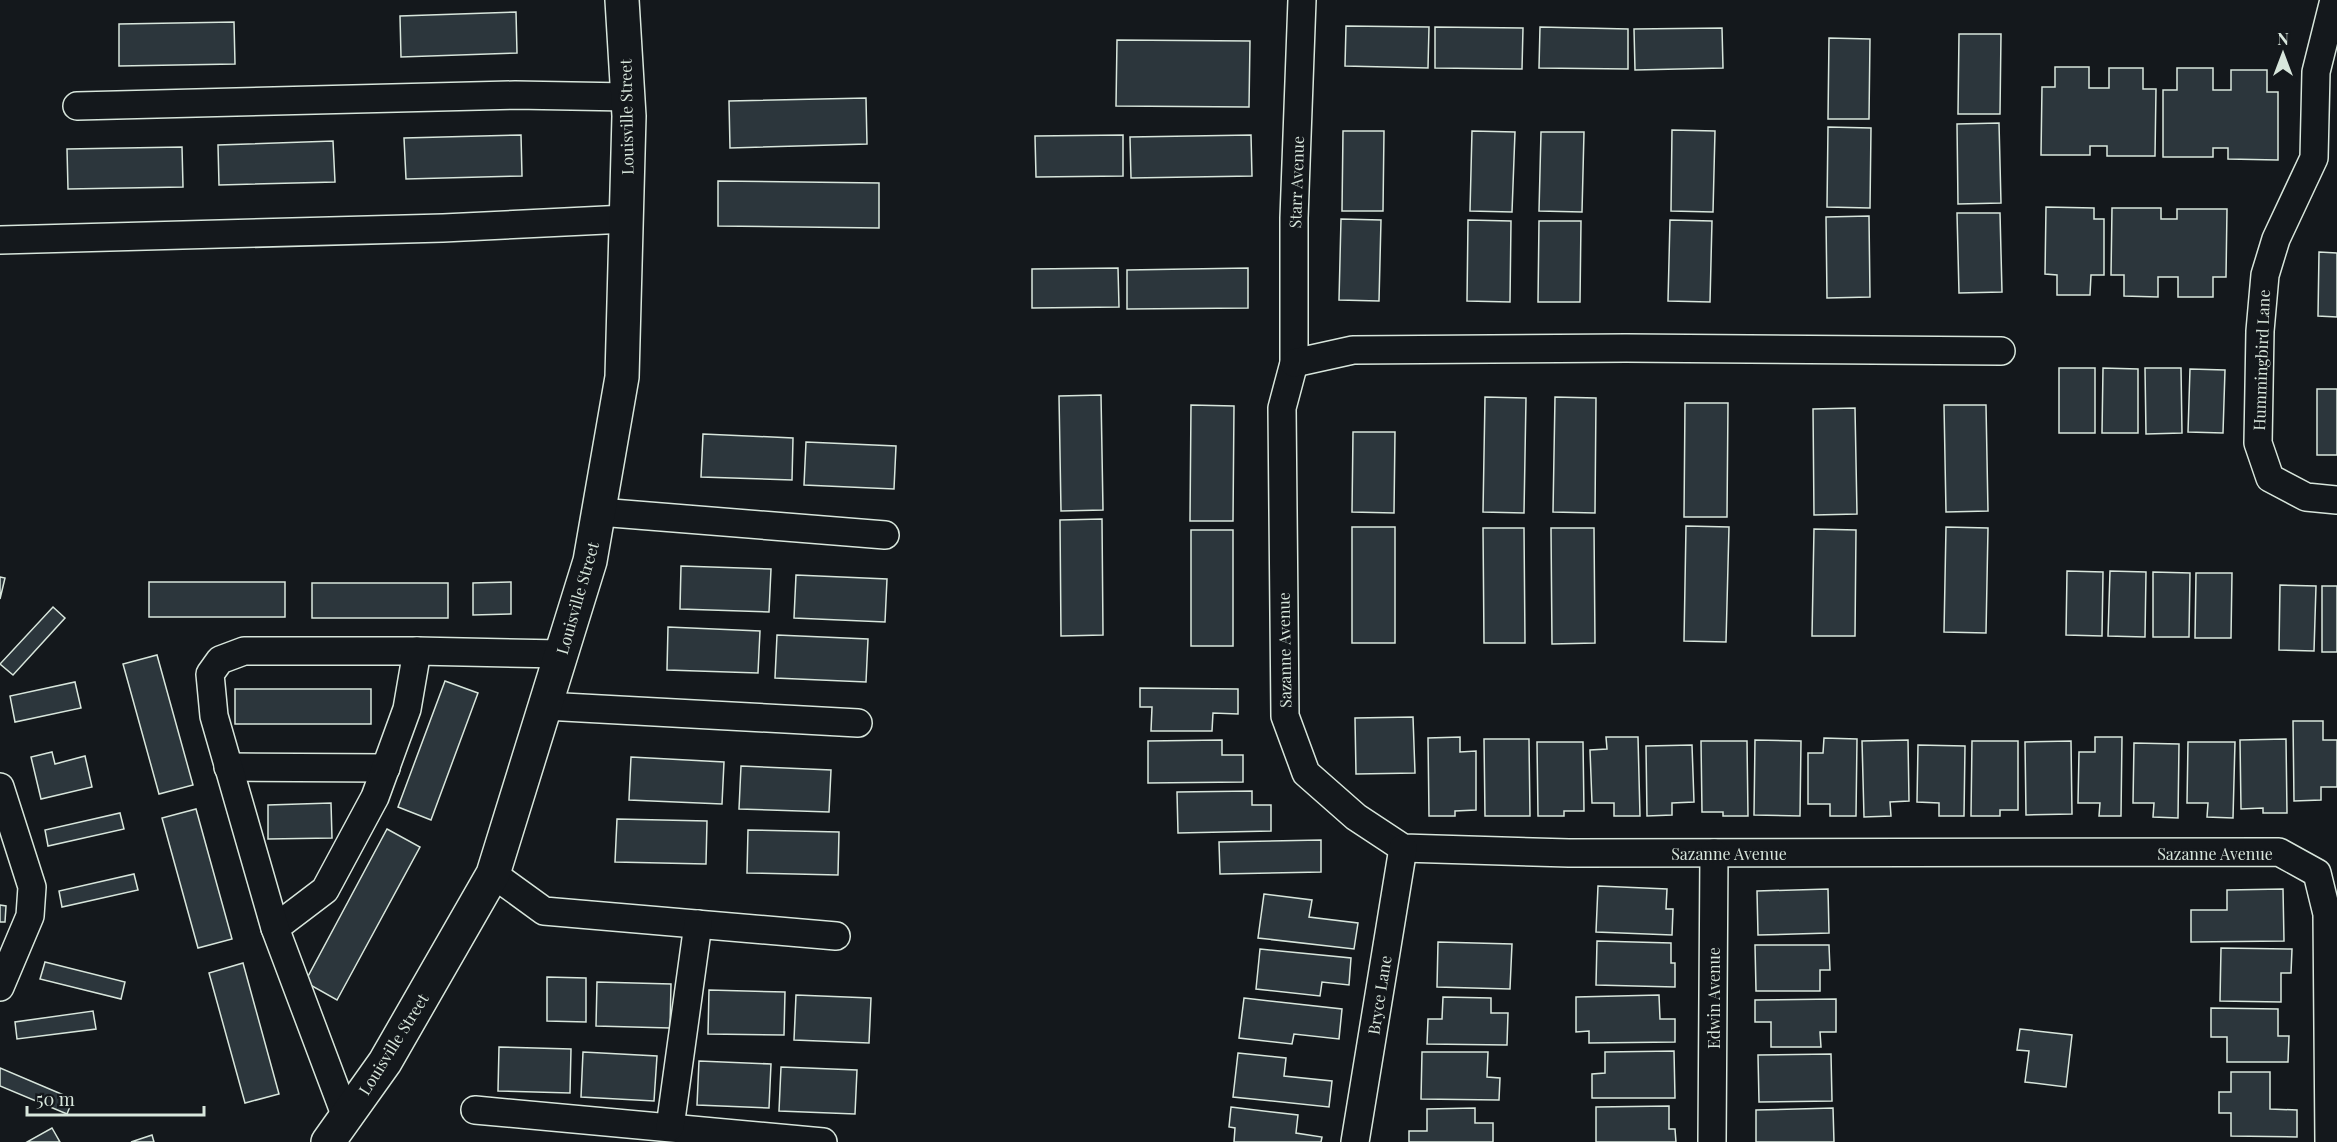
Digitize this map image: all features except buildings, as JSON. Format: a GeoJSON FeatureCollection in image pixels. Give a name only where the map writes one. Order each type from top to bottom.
{"type":"FeatureCollection","features":[{"type":"Feature","properties":{"kind":"main road","name":"Louisville Street"},"geometry":{"type":"LineString","coordinates":[[337,1130],[385,1062],[493,874],[590,561],[622,377],[628,97],[622,0]]}},
{"type":"Feature","properties":{"kind":"street","name":"Starr Avenue"},"geometry":{"type":"LineString","coordinates":[[1294,363],[1294,218],[1302,0]]}},
{"type":"Feature","properties":{"kind":"street","name":"Hummingbird Lane"},"geometry":{"type":"LineString","coordinates":[[2334,0],[2316,72],[2314,158],[2276,239],[2265,275],[2260,331],[2258,443],[2270,478],[2306,497],[2337,500]]}},
{"type":"Feature","properties":{"kind":"street"},"geometry":{"type":"LineString","coordinates":[[77,106],[515,95],[628,97]]}},
{"type":"Feature","properties":{"kind":"street"},"geometry":{"type":"LineString","coordinates":[[0,240],[431,228],[626,219]]}},
{"type":"Feature","properties":{"kind":"street"},"geometry":{"type":"LineString","coordinates":[[1294,363],[1353,350],[1626,348],[2001,351]]}},
{"type":"Feature","properties":{"kind":"street","name":"Sazanne Avenue"},"geometry":{"type":"LineString","coordinates":[[1294,363],[1282,408],[1285,717],[1306,773],[1356,817],[1403,848],[1569,853],[2279,852],[2317,873],[2327,914],[2329,1142]]}},
{"type":"Feature","properties":{"kind":"street"},"geometry":{"type":"LineString","coordinates":[[599,512],[885,535]]}},
{"type":"Feature","properties":{"kind":"street"},"geometry":{"type":"LineString","coordinates":[[337,1130],[214,717],[210,674],[220,660],[244,651],[561,654]]}},
{"type":"Feature","properties":{"kind":"street"},"geometry":{"type":"LineString","coordinates":[[275,928],[325,890],[375,797],[407,709],[417,651]]}},
{"type":"Feature","properties":{"kind":"street"},"geometry":{"type":"LineString","coordinates":[[545,706],[858,723]]}},
{"type":"Feature","properties":{"kind":"street"},"geometry":{"type":"LineString","coordinates":[[228,767],[386,768]]}},
{"type":"Feature","properties":{"kind":"street"},"geometry":{"type":"LineString","coordinates":[[0,787],[32,887],[30,916],[0,987]]}},
{"type":"Feature","properties":{"kind":"street","name":"Bryce Lane"},"geometry":{"type":"LineString","coordinates":[[1355,1142],[1403,848]]}},
{"type":"Feature","properties":{"kind":"street","name":"Edwin Avenue"},"geometry":{"type":"LineString","coordinates":[[1712,1142],[1714,853]]}},
{"type":"Feature","properties":{"kind":"street"},"geometry":{"type":"LineString","coordinates":[[493,874],[544,911],[836,936]]}},
{"type":"Feature","properties":{"kind":"street"},"geometry":{"type":"LineString","coordinates":[[670,1127],[698,924]]}},
{"type":"Feature","properties":{"kind":"street"},"geometry":{"type":"LineString","coordinates":[[475,1110],[823,1142]]}}]}
